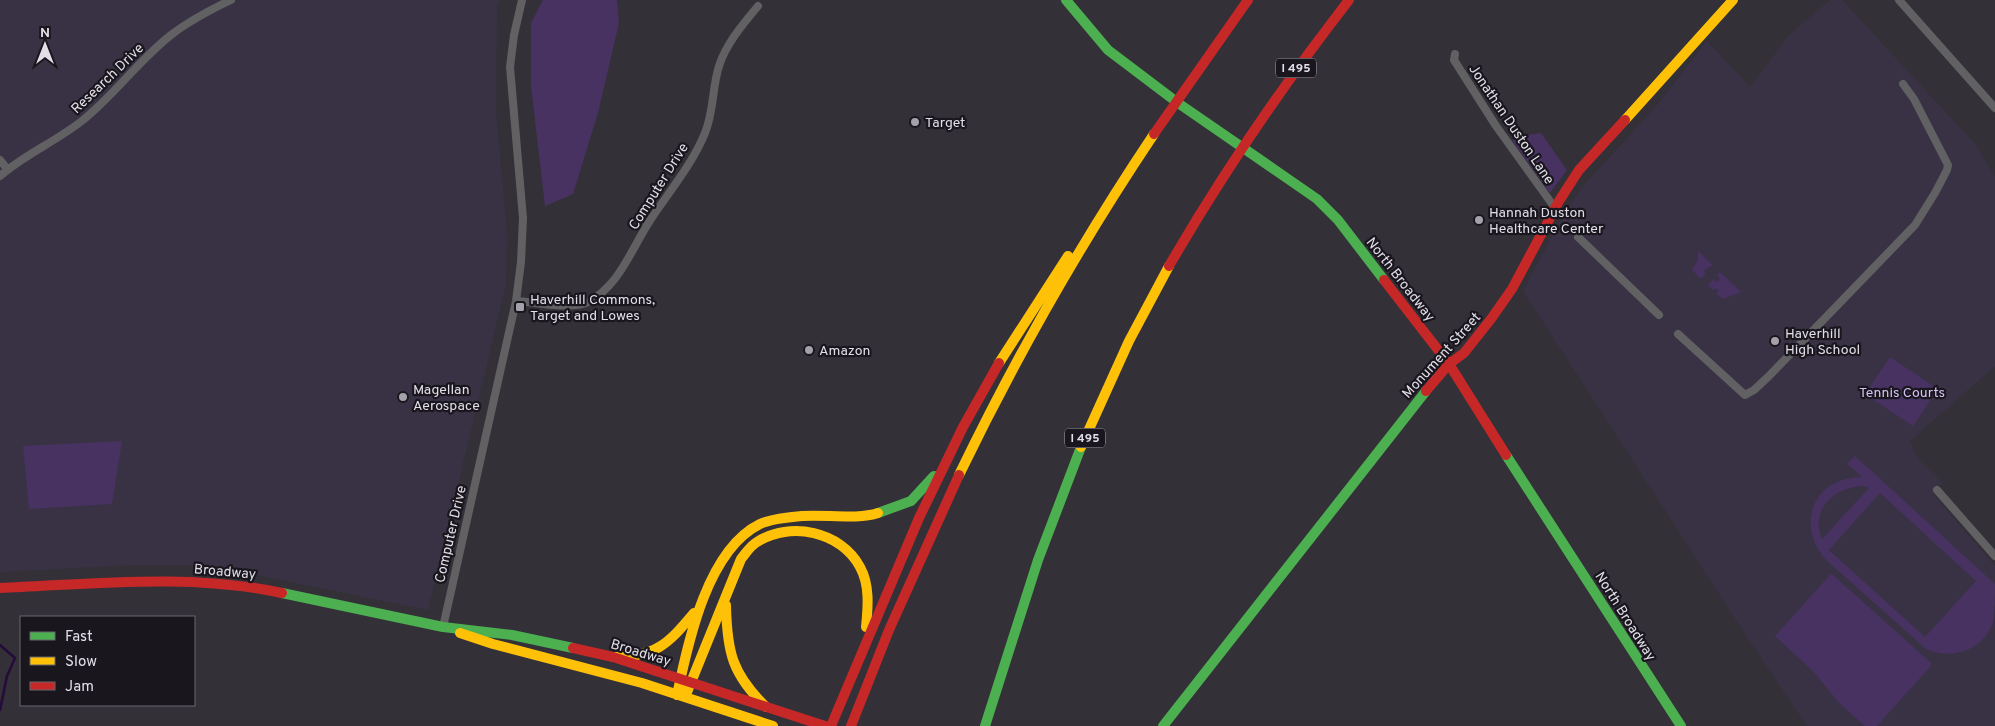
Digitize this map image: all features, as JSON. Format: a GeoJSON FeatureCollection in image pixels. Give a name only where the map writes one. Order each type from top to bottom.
{"type":"FeatureCollection","features":[{"type":"Feature","properties":{"kind":"main road","name":"North Broadway"},"geometry":{"type":"LineString","coordinates":[[1066,0],[1108,50],[1152,84],[1317,199],[1339,220],[1449,364],[1477,411],[1681,726]]}},
{"type":"Feature","properties":{"kind":"main road"},"geometry":{"type":"LineString","coordinates":[[851,726],[909,584],[973,446],[1029,341],[1107,207],[1186,86],[1248,0]]}},
{"type":"Feature","properties":{"kind":"main road","name":"I 495"},"geometry":{"type":"LineString","coordinates":[[984,726],[1048,531],[1075,460],[1110,380],[1151,301],[1203,209],[1285,83],[1348,0]]}},
{"type":"Feature","properties":{"kind":"main road","name":"Monument Street"},"geometry":{"type":"LineString","coordinates":[[1163,726],[1417,401],[1449,364],[1464,353],[1512,289],[1555,208],[1579,170],[1733,0]]}},
{"type":"Feature","properties":{"kind":"main road"},"geometry":{"type":"LineString","coordinates":[[831,726],[864,641],[943,467],[978,398],[1021,322],[1074,248],[1107,207]]}},
{"type":"Feature","properties":{"kind":"main road"},"geometry":{"type":"LineString","coordinates":[[681,696],[679,677],[690,634],[716,574],[737,540],[761,524],[800,516],[875,514],[911,501],[943,467]]}},
{"type":"Feature","properties":{"kind":"main road"},"geometry":{"type":"LineString","coordinates":[[681,696],[691,681],[711,635],[726,591],[741,558],[755,543],[776,533],[794,529],[819,532],[838,542],[857,561],[864,576],[869,597],[864,641]]}},
{"type":"Feature","properties":{"kind":"main road","name":"Broadway"},"geometry":{"type":"LineString","coordinates":[[0,588],[162,581],[203,581],[247,585],[443,627],[512,634],[613,657],[825,726]]}},
{"type":"Feature","properties":{"kind":"main road"},"geometry":{"type":"LineString","coordinates":[[726,591],[726,627],[731,656],[744,684],[766,707]]}},
{"type":"Feature","properties":{"kind":"main road"},"geometry":{"type":"LineString","coordinates":[[613,657],[632,658],[650,655],[664,647],[702,605]]}},
{"type":"Feature","properties":{"kind":"main road","name":"Broadway"},"geometry":{"type":"LineString","coordinates":[[443,627],[493,644],[586,667],[773,726]]}},
{"type":"Feature","properties":{"kind":"street","name":"Research Drive"},"geometry":{"type":"LineString","coordinates":[[0,176],[61,137],[87,117],[171,35],[197,17],[231,0]]}},
{"type":"Feature","properties":{"kind":"street","name":"Computer Drive"},"geometry":{"type":"LineString","coordinates":[[443,627],[516,301],[523,218],[510,68],[514,35],[522,0]]}},
{"type":"Feature","properties":{"kind":"street"},"geometry":{"type":"LineString","coordinates":[[1899,0],[1995,108]]}},
{"type":"Feature","properties":{"kind":"street","name":"Computer Drive"},"geometry":{"type":"LineString","coordinates":[[516,301],[572,305],[587,303],[609,286],[627,262],[648,224],[701,141],[712,112],[719,66],[728,45],[758,6]]}},
{"type":"Feature","properties":{"kind":"street","name":"Jonathan Duston Lane"},"geometry":{"type":"LineString","coordinates":[[1455,54],[1454,60],[1474,92],[1555,208]]}},
{"type":"Feature","properties":{"kind":"street"},"geometry":{"type":"LineString","coordinates":[[1678,334],[1745,395],[1754,390],[1769,376],[1915,225],[1935,193],[1948,165],[1914,99],[1903,84]]}},
{"type":"Feature","properties":{"kind":"street"},"geometry":{"type":"LineString","coordinates":[[0,160],[8,170]]}},
{"type":"Feature","properties":{"kind":"street"},"geometry":{"type":"LineString","coordinates":[[1578,237],[1659,315]]}},
{"type":"Feature","properties":{"kind":"street"},"geometry":{"type":"LineString","coordinates":[[1936,490],[1995,556]]}},
{"type":"Feature","properties":{"kind":"shaded area"},"geometry":{"type":"Polygon","coordinates":[[[0,0],[500,0],[497,5],[496,111],[507,235],[506,284],[428,610],[207,565],[130,565],[0,572],[0,0]]]}},
{"type":"Feature","properties":{"kind":"shaded area","name":"Haverhill High School"},"geometry":{"type":"Polygon","coordinates":[[[1830,0],[1842,0],[1976,145],[1995,177],[1995,366],[1910,441],[1918,459],[1942,483],[1933,494],[1995,566],[1995,726],[1807,726],[1749,640],[1523,291],[1559,223],[1581,188],[1654,109],[1707,41],[1750,87],[1790,34],[1830,0]]]}},
{"type":"Feature","properties":{"kind":"green space"},"geometry":{"type":"Polygon","coordinates":[[[543,0],[617,0],[619,23],[598,113],[573,194],[545,206],[531,86],[531,23],[543,0]]]}},
{"type":"Feature","properties":{"kind":"green space"},"geometry":{"type":"Polygon","coordinates":[[[1541,133],[1567,170],[1550,193],[1512,140],[1541,133]]]}},
{"type":"Feature","properties":{"kind":"green space"},"geometry":{"type":"Polygon","coordinates":[[[1698,251],[1713,265],[1704,270],[1705,275],[1701,279],[1692,270],[1698,259],[1698,251]]]}},
{"type":"Feature","properties":{"kind":"green space"},"geometry":{"type":"Polygon","coordinates":[[[1720,272],[1741,292],[1723,299],[1716,293],[1719,291],[1716,288],[1713,290],[1708,285],[1714,279],[1716,282],[1719,281],[1720,278],[1717,276],[1720,272]]]}},
{"type":"Feature","properties":{"kind":"green space","name":"Tennis Courts"},"geometry":{"type":"Polygon","coordinates":[[[1890,357],[1938,389],[1913,426],[1865,394],[1890,357]]]}},
{"type":"Feature","properties":{"kind":"green space"},"geometry":{"type":"Polygon","coordinates":[[[122,441],[112,504],[29,509],[23,446],[122,441]]]}},
{"type":"Feature","properties":{"kind":"green space"},"geometry":{"type":"Polygon","coordinates":[[[1855,456],[1995,584],[1993,622],[1989,632],[1975,646],[1956,653],[1946,654],[1926,649],[1826,560],[1817,546],[1812,532],[1811,518],[1814,505],[1821,494],[1831,485],[1845,479],[1862,477],[1847,464],[1855,456]],[[1864,486],[1844,490],[1828,501],[1822,509],[1819,518],[1822,539],[1869,488],[1864,486]],[[1880,493],[1829,550],[1925,637],[1976,581],[1880,493]]]}},
{"type":"Feature","properties":{"kind":"green space"},"geometry":{"type":"Polygon","coordinates":[[[1830,575],[1833,575],[1931,663],[1931,666],[1877,726],[1865,726],[1840,704],[1813,671],[1775,636],[1830,575]]]}},
{"type":"Feature","properties":{"kind":"waterway"},"geometry":{"type":"LineString","coordinates":[[0,645],[15,658],[7,676],[0,710]]}},
{"type":"Feature","properties":{"kind":"traffic: fast"},"geometry":{"type":"LineString","coordinates":[[1066,0],[1108,50],[1178,103],[1317,199],[1338,220],[1384,280]]}},
{"type":"Feature","properties":{"kind":"traffic: fast"},"geometry":{"type":"LineString","coordinates":[[1163,726],[1426,391]]}},
{"type":"Feature","properties":{"kind":"traffic: fast"},"geometry":{"type":"LineString","coordinates":[[985,726],[1038,560],[1081,447]]}},
{"type":"Feature","properties":{"kind":"traffic: fast"},"geometry":{"type":"LineString","coordinates":[[1506,455],[1681,726]]}},
{"type":"Feature","properties":{"kind":"traffic: fast"},"geometry":{"type":"LineString","coordinates":[[878,513],[911,501],[934,476]]}},
{"type":"Feature","properties":{"kind":"traffic: fast"},"geometry":{"type":"LineString","coordinates":[[282,593],[443,627],[512,635],[573,648]]}},
{"type":"Feature","properties":{"kind":"traffic: slow"},"geometry":{"type":"LineString","coordinates":[[1625,120],[1733,0]]}},
{"type":"Feature","properties":{"kind":"traffic: slow"},"geometry":{"type":"LineString","coordinates":[[959,475],[1003,387],[1050,301],[1154,134]]}},
{"type":"Feature","properties":{"kind":"traffic: slow"},"geometry":{"type":"LineString","coordinates":[[999,363],[1068,256]]}},
{"type":"Feature","properties":{"kind":"traffic: slow"},"geometry":{"type":"LineString","coordinates":[[1081,447],[1129,341],[1169,266]]}},
{"type":"Feature","properties":{"kind":"traffic: slow"},"geometry":{"type":"LineString","coordinates":[[677,695],[687,650],[703,600],[713,576],[726,554],[742,537],[760,524],[797,516],[861,516],[878,513]]}},
{"type":"Feature","properties":{"kind":"traffic: slow"},"geometry":{"type":"LineString","coordinates":[[685,697],[741,559],[755,544],[770,536],[784,532],[799,531],[814,533],[841,545],[851,555],[863,574],[868,604],[866,627]]}},
{"type":"Feature","properties":{"kind":"traffic: slow"},"geometry":{"type":"LineString","coordinates":[[726,605],[728,636],[734,661],[746,684],[766,707]]}},
{"type":"Feature","properties":{"kind":"traffic: slow"},"geometry":{"type":"LineString","coordinates":[[613,657],[640,654],[660,647],[694,613]]}},
{"type":"Feature","properties":{"kind":"traffic: slow"},"geometry":{"type":"LineString","coordinates":[[460,633],[493,644],[642,683],[773,726]]}},
{"type":"Feature","properties":{"kind":"traffic: jam"},"geometry":{"type":"LineString","coordinates":[[1154,134],[1248,0]]}},
{"type":"Feature","properties":{"kind":"traffic: jam"},"geometry":{"type":"LineString","coordinates":[[1169,266],[1254,130],[1349,0]]}},
{"type":"Feature","properties":{"kind":"traffic: jam"},"geometry":{"type":"LineString","coordinates":[[1426,391],[1449,364],[1464,353],[1491,319],[1512,289],[1559,201],[1579,170],[1625,120]]}},
{"type":"Feature","properties":{"kind":"traffic: jam"},"geometry":{"type":"LineString","coordinates":[[1384,280],[1449,364],[1506,455]]}},
{"type":"Feature","properties":{"kind":"traffic: jam"},"geometry":{"type":"LineString","coordinates":[[831,726],[919,518],[963,427],[999,363]]}},
{"type":"Feature","properties":{"kind":"traffic: jam"},"geometry":{"type":"LineString","coordinates":[[851,726],[889,630],[959,475]]}},
{"type":"Feature","properties":{"kind":"traffic: jam"},"geometry":{"type":"LineString","coordinates":[[0,588],[177,582],[212,583],[282,593]]}},
{"type":"Feature","properties":{"kind":"traffic: jam"},"geometry":{"type":"LineString","coordinates":[[573,648],[613,657],[825,726]]}},
{"type":"Feature","properties":{"kind":"place","name":"Target"},"geometry":{"type":"Point","coordinates":[915,122]}},
{"type":"Feature","properties":{"kind":"place","name":"Hannah Duston Healthcare Center"},"geometry":{"type":"Point","coordinates":[1479,220]}},
{"type":"Feature","properties":{"kind":"place","name":"Haverhill Commons, Target and Lowes"},"geometry":{"type":"Point","coordinates":[520,307]}},
{"type":"Feature","properties":{"kind":"place","name":"Haverhill High School"},"geometry":{"type":"Point","coordinates":[1775,341]}},
{"type":"Feature","properties":{"kind":"place","name":"Amazon"},"geometry":{"type":"Point","coordinates":[809,350]}},
{"type":"Feature","properties":{"kind":"place","name":"Magellan Aerospace"},"geometry":{"type":"Point","coordinates":[403,397]}}]}
